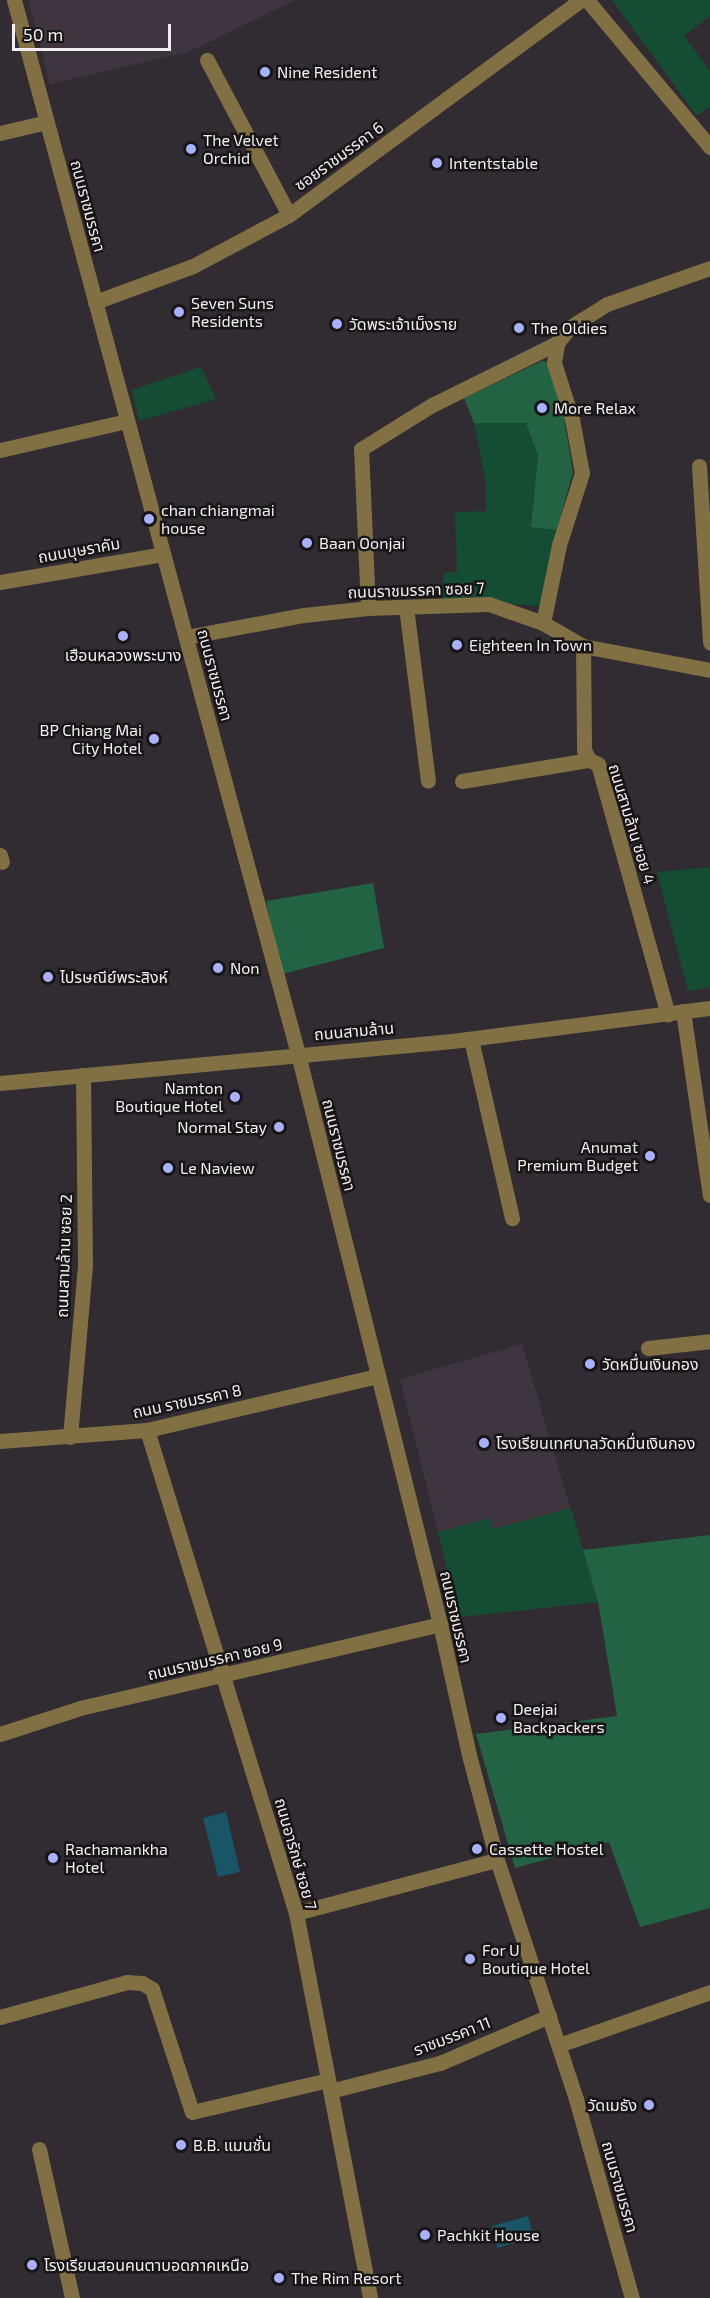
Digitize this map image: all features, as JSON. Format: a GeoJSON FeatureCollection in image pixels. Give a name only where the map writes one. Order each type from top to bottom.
{"type":"FeatureCollection","features":[{"type":"Feature","properties":{"kind":"street","name":"ถนนราชมรรคา"},"geometry":{"type":"LineString","coordinates":[[14,0],[298,1054],[440,1624],[469,1755],[497,1860],[559,2045],[632,2298]]}},
{"type":"Feature","properties":{"kind":"street","name":"ซอยราชมรรคา 6"},"geometry":{"type":"LineString","coordinates":[[95,302],[194,266],[290,214],[581,0]]}},
{"type":"Feature","properties":{"kind":"street"},"geometry":{"type":"LineString","coordinates":[[587,0],[710,147]]}},
{"type":"Feature","properties":{"kind":"street"},"geometry":{"type":"LineString","coordinates":[[207,60],[290,214]]}},
{"type":"Feature","properties":{"kind":"street"},"geometry":{"type":"LineString","coordinates":[[0,133],[47,122]]}},
{"type":"Feature","properties":{"kind":"street"},"geometry":{"type":"LineString","coordinates":[[368,608],[361,449],[432,405],[557,343],[570,327],[607,304],[710,268]]}},
{"type":"Feature","properties":{"kind":"street"},"geometry":{"type":"LineString","coordinates":[[543,623],[559,545],[582,473],[572,419],[554,363],[557,343]]}},
{"type":"Feature","properties":{"kind":"street"},"geometry":{"type":"LineString","coordinates":[[0,450],[127,421]]}},
{"type":"Feature","properties":{"kind":"street"},"geometry":{"type":"LineString","coordinates":[[699,466],[710,643]]}},
{"type":"Feature","properties":{"kind":"street","name":"ถนนบุษราคัม"},"geometry":{"type":"LineString","coordinates":[[0,582],[163,554]]}},
{"type":"Feature","properties":{"kind":"street","name":"ถนนราชมรรคา ซอย 7"},"geometry":{"type":"LineString","coordinates":[[186,637],[304,615],[368,608],[489,604],[543,623],[583,646],[710,670]]}},
{"type":"Feature","properties":{"kind":"street"},"geometry":{"type":"LineString","coordinates":[[406,607],[428,781]]}},
{"type":"Feature","properties":{"kind":"street","name":"ถนนสามล้าน ซอย 4"},"geometry":{"type":"LineString","coordinates":[[583,646],[584,750],[589,760],[598,764],[668,1014]]}},
{"type":"Feature","properties":{"kind":"street"},"geometry":{"type":"LineString","coordinates":[[462,781],[589,760]]}},
{"type":"Feature","properties":{"kind":"street","name":"ถนนสามล้าน"},"geometry":{"type":"LineString","coordinates":[[0,1083],[471,1039],[710,1008]]}},
{"type":"Feature","properties":{"kind":"street"},"geometry":{"type":"LineString","coordinates":[[684,1011],[710,1195]]}},
{"type":"Feature","properties":{"kind":"street"},"geometry":{"type":"LineString","coordinates":[[471,1039],[512,1218]]}},
{"type":"Feature","properties":{"kind":"street","name":"ถนนสามล้าน ซอย 2"},"geometry":{"type":"LineString","coordinates":[[70,1437],[85,1265],[82,1075]]}},
{"type":"Feature","properties":{"kind":"street"},"geometry":{"type":"LineString","coordinates":[[648,1348],[710,1341]]}},
{"type":"Feature","properties":{"kind":"street","name":"ถนน ราชมรรคา 8"},"geometry":{"type":"LineString","coordinates":[[0,1441],[147,1430],[378,1376]]}},
{"type":"Feature","properties":{"kind":"street","name":"ถนนอารักษ์ ซอย 7"},"geometry":{"type":"LineString","coordinates":[[147,1430],[225,1676],[296,1913],[370,2298]]}},
{"type":"Feature","properties":{"kind":"street","name":"ถนนราชมรรคา ซอย 9"},"geometry":{"type":"LineString","coordinates":[[0,1734],[80,1708],[440,1624]]}},
{"type":"Feature","properties":{"kind":"street"},"geometry":{"type":"LineString","coordinates":[[296,1913],[497,1860]]}},
{"type":"Feature","properties":{"kind":"street","name":"ราชมรรคา 11"},"geometry":{"type":"LineString","coordinates":[[0,2017],[127,1982],[142,1983],[152,1989],[192,2112],[440,2062],[549,2016]]}},
{"type":"Feature","properties":{"kind":"street"},"geometry":{"type":"LineString","coordinates":[[559,2045],[710,1992]]}},
{"type":"Feature","properties":{"kind":"street"},"geometry":{"type":"LineString","coordinates":[[39,2150],[72,2298]]}},
{"type":"Feature","properties":{"kind":"shaded area"},"geometry":{"type":"Polygon","coordinates":[[[28,0],[295,0],[188,52],[50,84],[28,0]]]}},
{"type":"Feature","properties":{"kind":"shaded area","name":"โรงเรียนเทศบาลวัดหมื่นเงินกอง"},"geometry":{"type":"Polygon","coordinates":[[[522,1344],[598,1602],[459,1617],[400,1379],[522,1344]]]}},
{"type":"Feature","properties":{"kind":"green space"},"geometry":{"type":"Polygon","coordinates":[[[612,0],[710,0],[710,16],[684,36],[710,71],[710,106],[697,116],[612,0]]]}},
{"type":"Feature","properties":{"kind":"green space"},"geometry":{"type":"Polygon","coordinates":[[[542,361],[548,362],[561,400],[573,472],[557,530],[531,527],[538,456],[526,423],[474,423],[464,398],[542,361]]]}},
{"type":"Feature","properties":{"kind":"green space"},"geometry":{"type":"Polygon","coordinates":[[[201,367],[216,399],[139,421],[132,390],[201,367]]]}},
{"type":"Feature","properties":{"kind":"green space"},"geometry":{"type":"Polygon","coordinates":[[[526,422],[538,456],[531,526],[557,530],[541,606],[441,600],[444,573],[457,572],[455,512],[486,511],[486,483],[474,423],[526,422]]]}},
{"type":"Feature","properties":{"kind":"green space"},"geometry":{"type":"Polygon","coordinates":[[[710,867],[710,987],[688,991],[657,872],[710,867]]]}},
{"type":"Feature","properties":{"kind":"green space"},"geometry":{"type":"Polygon","coordinates":[[[373,883],[384,948],[282,974],[266,901],[373,883]]]}},
{"type":"Feature","properties":{"kind":"green space"},"geometry":{"type":"Polygon","coordinates":[[[571,1508],[598,1602],[459,1617],[438,1532],[490,1518],[493,1529],[571,1508]]]}},
{"type":"Feature","properties":{"kind":"green space"},"geometry":{"type":"Polygon","coordinates":[[[710,1535],[710,1908],[640,1927],[609,1842],[515,1868],[476,1734],[617,1716],[598,1602],[583,1550],[710,1535]]]}},
{"type":"Feature","properties":{"kind":"water"},"geometry":{"type":"Polygon","coordinates":[[[226,1812],[240,1872],[218,1877],[203,1818],[226,1812]]]}},
{"type":"Feature","properties":{"kind":"water"},"geometry":{"type":"Polygon","coordinates":[[[528,2216],[534,2238],[497,2248],[492,2226],[528,2216]]]}},
{"type":"Feature","properties":{"kind":"place","name":"Nine Resident"},"geometry":{"type":"Point","coordinates":[265,72]}},
{"type":"Feature","properties":{"kind":"place","name":"The Velvet Orchid"},"geometry":{"type":"Point","coordinates":[191,149]}},
{"type":"Feature","properties":{"kind":"place","name":"Intentstable"},"geometry":{"type":"Point","coordinates":[437,163]}},
{"type":"Feature","properties":{"kind":"place","name":"Seven Suns Residents"},"geometry":{"type":"Point","coordinates":[179,312]}},
{"type":"Feature","properties":{"kind":"place","name":"วัดพระเจ้าเม็งราย"},"geometry":{"type":"Point","coordinates":[337,324]}},
{"type":"Feature","properties":{"kind":"place","name":"The Oldies"},"geometry":{"type":"Point","coordinates":[519,328]}},
{"type":"Feature","properties":{"kind":"place","name":"More Relax"},"geometry":{"type":"Point","coordinates":[542,408]}},
{"type":"Feature","properties":{"kind":"place","name":"chan chiangmai house"},"geometry":{"type":"Point","coordinates":[149,519]}},
{"type":"Feature","properties":{"kind":"place","name":"Baan Oonjai"},"geometry":{"type":"Point","coordinates":[307,543]}},
{"type":"Feature","properties":{"kind":"place","name":"เฮือนหลวงพระบาง"},"geometry":{"type":"Point","coordinates":[123,636]}},
{"type":"Feature","properties":{"kind":"place","name":"Eighteen In Town"},"geometry":{"type":"Point","coordinates":[457,645]}},
{"type":"Feature","properties":{"kind":"place","name":"BP Chiang Mai City Hotel"},"geometry":{"type":"Point","coordinates":[154,739]}},
{"type":"Feature","properties":{"kind":"place","name":"Non"},"geometry":{"type":"Point","coordinates":[218,968]}},
{"type":"Feature","properties":{"kind":"place","name":"ไปรษณีย์พระสิงห์"},"geometry":{"type":"Point","coordinates":[48,977]}},
{"type":"Feature","properties":{"kind":"place","name":"Namton Boutique Hotel"},"geometry":{"type":"Point","coordinates":[235,1097]}},
{"type":"Feature","properties":{"kind":"place","name":"Normal Stay"},"geometry":{"type":"Point","coordinates":[279,1127]}},
{"type":"Feature","properties":{"kind":"place","name":"Anumat Premium Budget"},"geometry":{"type":"Point","coordinates":[650,1156]}},
{"type":"Feature","properties":{"kind":"place","name":"Le Naview"},"geometry":{"type":"Point","coordinates":[168,1168]}},
{"type":"Feature","properties":{"kind":"place","name":"วัดหมื่นเงินกอง"},"geometry":{"type":"Point","coordinates":[590,1364]}},
{"type":"Feature","properties":{"kind":"place","name":"โรงเรียนเทศบาลวัดหมื่นเงินกอง"},"geometry":{"type":"Point","coordinates":[484,1443]}},
{"type":"Feature","properties":{"kind":"place","name":"Deejai Backpackers"},"geometry":{"type":"Point","coordinates":[501,1718]}},
{"type":"Feature","properties":{"kind":"place","name":"Cassette Hostel"},"geometry":{"type":"Point","coordinates":[477,1849]}},
{"type":"Feature","properties":{"kind":"place","name":"Rachamankha Hotel"},"geometry":{"type":"Point","coordinates":[53,1858]}},
{"type":"Feature","properties":{"kind":"place","name":"For U Boutique Hotel"},"geometry":{"type":"Point","coordinates":[470,1959]}},
{"type":"Feature","properties":{"kind":"place","name":"วัดเมธัง"},"geometry":{"type":"Point","coordinates":[649,2105]}},
{"type":"Feature","properties":{"kind":"place","name":"B.B. แมนชั่น"},"geometry":{"type":"Point","coordinates":[181,2145]}},
{"type":"Feature","properties":{"kind":"place","name":"Pachkit House"},"geometry":{"type":"Point","coordinates":[425,2235]}},
{"type":"Feature","properties":{"kind":"place","name":"โรงเรียนสอนคนตาบอดภาคเหนือ"},"geometry":{"type":"Point","coordinates":[32,2265]}},
{"type":"Feature","properties":{"kind":"place","name":"The Rim Resort"},"geometry":{"type":"Point","coordinates":[279,2278]}}]}
